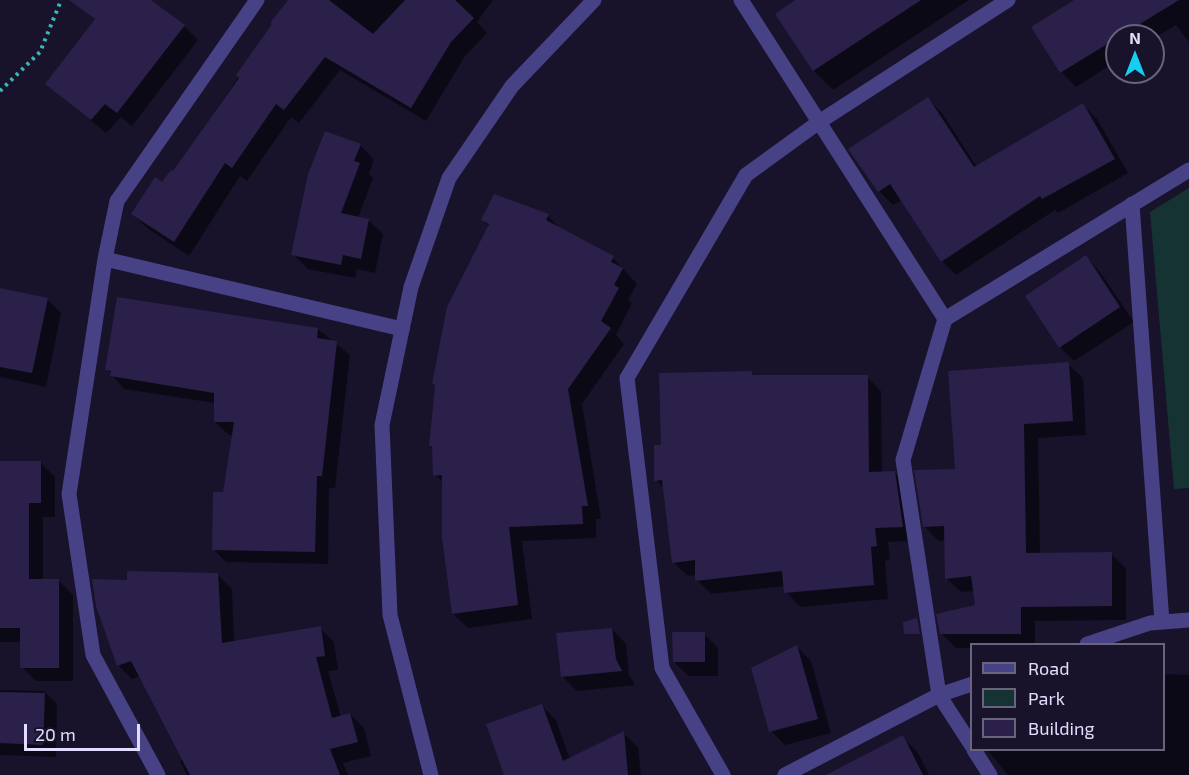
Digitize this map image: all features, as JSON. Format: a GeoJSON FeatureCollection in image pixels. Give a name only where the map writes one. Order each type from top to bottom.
{"type":"FeatureCollection","features":[{"type":"Feature","properties":{"kind":"street"},"geometry":{"type":"LineString","coordinates":[[158,775],[93,655],[69,494],[105,259],[117,201],[257,0]]}},
{"type":"Feature","properties":{"kind":"street"},"geometry":{"type":"LineString","coordinates":[[431,775],[390,615],[382,425],[402,329],[411,287],[448,178],[512,86],[594,0]]}},
{"type":"Feature","properties":{"kind":"street"},"geometry":{"type":"LineString","coordinates":[[741,0],[945,319]]}},
{"type":"Feature","properties":{"kind":"street"},"geometry":{"type":"LineString","coordinates":[[723,775],[662,668],[627,378],[746,175],[819,122],[1008,0]]}},
{"type":"Feature","properties":{"kind":"street"},"geometry":{"type":"LineString","coordinates":[[970,743],[939,695],[903,460],[945,319],[1189,170]]}},
{"type":"Feature","properties":{"kind":"street"},"geometry":{"type":"LineString","coordinates":[[1132,204],[1162,622]]}},
{"type":"Feature","properties":{"kind":"street"},"geometry":{"type":"LineString","coordinates":[[105,259],[402,329]]}},
{"type":"Feature","properties":{"kind":"street"},"geometry":{"type":"LineString","coordinates":[[1093,643],[1150,623],[1189,620]]}},
{"type":"Feature","properties":{"kind":"street"},"geometry":{"type":"LineString","coordinates":[[785,775],[939,695],[970,685]]}},
{"type":"Feature","properties":{"kind":"street"},"geometry":{"type":"LineString","coordinates":[[975,751],[990,775]]}},
{"type":"Feature","properties":{"kind":"path"},"geometry":{"type":"LineString","coordinates":[[0,91],[40,52],[60,3],[58,0]]}},
{"type":"Feature","properties":{"kind":"green space"},"geometry":{"type":"Polygon","coordinates":[[[1189,188],[1189,488],[1174,489],[1150,212],[1189,188]]]}},
{"type":"Feature","properties":{"kind":"building"},"geometry":{"type":"Polygon","coordinates":[[[69,0],[151,0],[185,25],[117,113],[105,104],[91,120],[45,84],[95,19],[69,0]]]}},
{"type":"Feature","properties":{"kind":"building"},"geometry":{"type":"Polygon","coordinates":[[[288,0],[329,0],[373,34],[405,0],[455,0],[474,18],[451,42],[411,108],[325,57],[284,110],[276,104],[232,168],[225,163],[174,242],[131,214],[155,177],[162,182],[171,170],[173,171],[239,78],[236,75],[288,0]]]}},
{"type":"Feature","properties":{"kind":"building"},"geometry":{"type":"Polygon","coordinates":[[[795,0],[921,0],[813,71],[775,14],[795,0]]]}},
{"type":"Feature","properties":{"kind":"building"},"geometry":{"type":"Polygon","coordinates":[[[1074,0],[1179,0],[1140,24],[1105,24],[1105,45],[1060,73],[1031,27],[1074,0]]]}},
{"type":"Feature","properties":{"kind":"building"},"geometry":{"type":"Polygon","coordinates":[[[928,97],[974,167],[1083,103],[1115,159],[1042,199],[1040,196],[941,262],[890,184],[878,192],[848,149],[928,97]]]}},
{"type":"Feature","properties":{"kind":"building"},"geometry":{"type":"Polygon","coordinates":[[[325,131],[361,144],[354,161],[360,163],[341,213],[369,219],[361,259],[343,255],[341,265],[291,255],[308,174],[325,131]]]}},
{"type":"Feature","properties":{"kind":"building"},"geometry":{"type":"Polygon","coordinates":[[[494,194],[549,214],[546,220],[614,256],[611,262],[623,268],[614,285],[619,288],[601,321],[611,328],[568,389],[588,506],[582,506],[583,524],[509,527],[518,605],[452,614],[442,538],[442,475],[433,476],[432,446],[429,446],[435,385],[432,384],[447,307],[489,224],[481,220],[494,194]]]}},
{"type":"Feature","properties":{"kind":"building"},"geometry":{"type":"Polygon","coordinates":[[[1086,255],[1120,307],[1059,348],[1025,296],[1086,255]]]}},
{"type":"Feature","properties":{"kind":"building"},"geometry":{"type":"Polygon","coordinates":[[[0,288],[48,298],[32,373],[0,367],[0,288]]]}},
{"type":"Feature","properties":{"kind":"building"},"geometry":{"type":"Polygon","coordinates":[[[117,297],[318,328],[317,338],[337,341],[322,476],[317,476],[315,552],[212,550],[213,492],[223,492],[234,422],[214,422],[214,393],[110,376],[111,371],[105,370],[117,297]]]}},
{"type":"Feature","properties":{"kind":"building"},"geometry":{"type":"Polygon","coordinates":[[[1069,362],[1073,421],[1024,424],[1026,553],[1112,552],[1112,606],[1021,607],[1021,634],[940,634],[936,614],[975,605],[971,576],[945,579],[944,526],[923,527],[914,470],[955,469],[948,371],[1069,362]]]}},
{"type":"Feature","properties":{"kind":"building"},"geometry":{"type":"Polygon","coordinates":[[[752,371],[752,375],[868,375],[869,472],[895,471],[903,527],[875,528],[877,546],[871,547],[874,585],[784,593],[782,571],[695,581],[695,560],[672,563],[662,480],[654,481],[654,445],[661,445],[659,373],[752,371]]]}},
{"type":"Feature","properties":{"kind":"building"},"geometry":{"type":"Polygon","coordinates":[[[0,461],[41,461],[41,503],[29,503],[29,579],[59,579],[59,668],[20,668],[20,628],[0,628],[0,461]]]}},
{"type":"Feature","properties":{"kind":"building"},"geometry":{"type":"Polygon","coordinates":[[[127,571],[218,573],[222,643],[321,626],[325,656],[316,657],[332,718],[350,713],[358,742],[330,749],[340,775],[190,775],[131,661],[117,666],[96,606],[92,579],[127,580],[127,571]]]}},
{"type":"Feature","properties":{"kind":"building"},"geometry":{"type":"Polygon","coordinates":[[[917,618],[920,634],[904,634],[903,622],[917,618]]]}},
{"type":"Feature","properties":{"kind":"building"},"geometry":{"type":"Polygon","coordinates":[[[612,628],[616,659],[622,671],[561,677],[556,633],[612,628]]]}},
{"type":"Feature","properties":{"kind":"building"},"geometry":{"type":"Polygon","coordinates":[[[672,632],[705,632],[705,662],[673,662],[672,632]]]}},
{"type":"Feature","properties":{"kind":"building"},"geometry":{"type":"Polygon","coordinates":[[[797,645],[818,719],[769,732],[751,668],[797,645]]]}},
{"type":"Feature","properties":{"kind":"building"},"geometry":{"type":"Polygon","coordinates":[[[0,692],[45,693],[43,745],[0,743],[0,692]]]}},
{"type":"Feature","properties":{"kind":"building"},"geometry":{"type":"Polygon","coordinates":[[[542,704],[563,761],[624,731],[628,775],[504,775],[486,724],[542,704]]]}},
{"type":"Feature","properties":{"kind":"building"},"geometry":{"type":"Polygon","coordinates":[[[903,735],[923,775],[826,775],[903,735]]]}}]}
